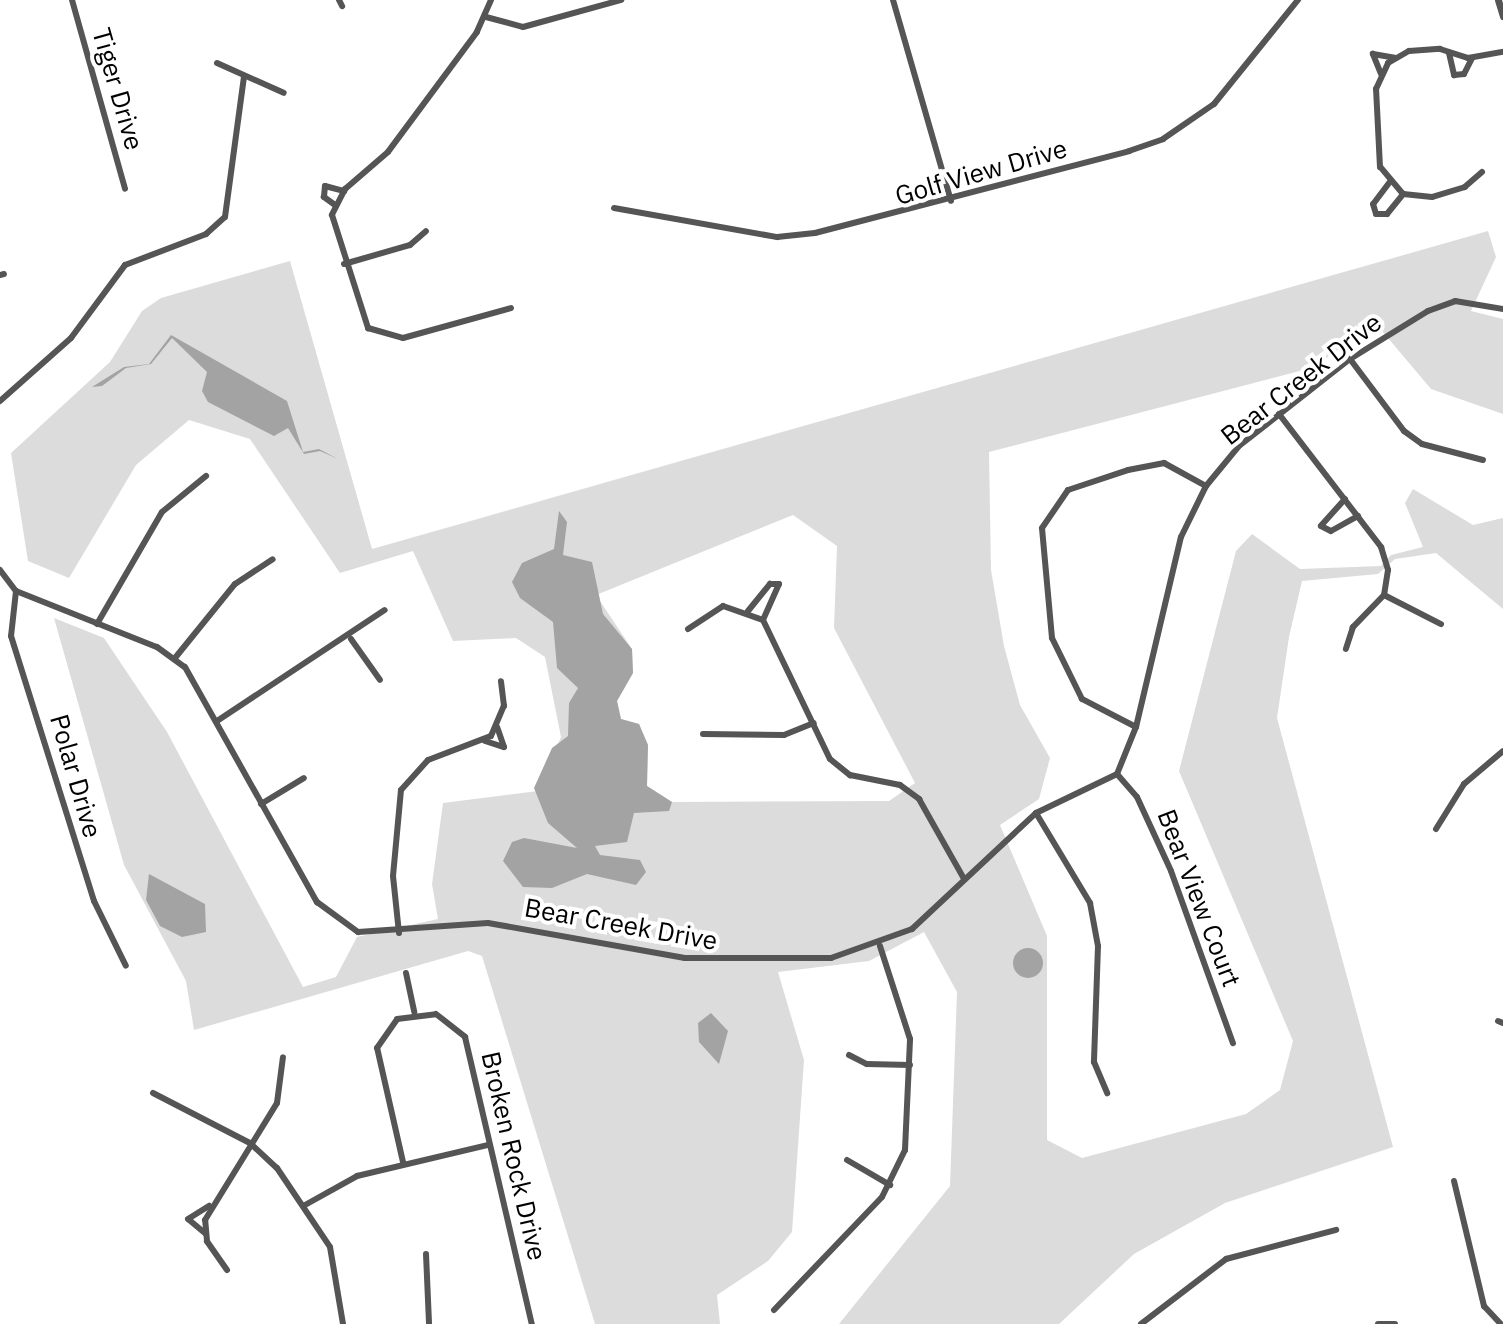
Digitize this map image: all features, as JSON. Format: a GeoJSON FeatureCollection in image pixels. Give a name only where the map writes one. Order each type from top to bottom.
{"type":"FeatureCollection","features":[{"type":"Feature","properties":{"kind":"street","name":"Tiger Drive"},"geometry":{"type":"LineString","coordinates":[[72,0],[125,189]]}},
{"type":"Feature","properties":{"kind":"street"},"geometry":{"type":"LineString","coordinates":[[491,0],[486,17],[388,152],[344,191],[335,205],[344,264],[359,314],[387,335],[403,338],[511,308]]}},
{"type":"Feature","properties":{"kind":"street"},"geometry":{"type":"LineString","coordinates":[[486,17],[523,27],[621,0]]}},
{"type":"Feature","properties":{"kind":"street"},"geometry":{"type":"LineString","coordinates":[[893,0],[951,201]]}},
{"type":"Feature","properties":{"kind":"street","name":"Golf View Drive"},"geometry":{"type":"LineString","coordinates":[[614,208],[777,237],[861,226],[1163,139],[1214,104],[1298,0]]}},
{"type":"Feature","properties":{"kind":"street"},"geometry":{"type":"LineString","coordinates":[[1498,0],[1503,16]]}},
{"type":"Feature","properties":{"kind":"street"},"geometry":{"type":"LineString","coordinates":[[1482,172],[1465,187],[1432,197],[1403,194],[1389,183],[1376,151],[1381,74],[1373,54],[1395,58],[1425,48],[1472,58],[1503,52]]}},
{"type":"Feature","properties":{"kind":"street"},"geometry":{"type":"LineString","coordinates":[[1449,53],[1454,75],[1464,74],[1472,58]]}},
{"type":"Feature","properties":{"kind":"street"},"geometry":{"type":"LineString","coordinates":[[1381,74],[1395,58]]}},
{"type":"Feature","properties":{"kind":"street"},"geometry":{"type":"LineString","coordinates":[[217,63],[284,93]]}},
{"type":"Feature","properties":{"kind":"street"},"geometry":{"type":"LineString","coordinates":[[0,401],[71,338],[125,265],[206,234],[225,217],[244,76]]}},
{"type":"Feature","properties":{"kind":"street"},"geometry":{"type":"LineString","coordinates":[[1389,183],[1373,204],[1376,214],[1387,214],[1403,194]]}},
{"type":"Feature","properties":{"kind":"street"},"geometry":{"type":"LineString","coordinates":[[335,205],[324,197],[325,186],[344,191]]}},
{"type":"Feature","properties":{"kind":"street"},"geometry":{"type":"LineString","coordinates":[[344,264],[410,245],[426,231]]}},
{"type":"Feature","properties":{"kind":"street","name":"Bear Creek Drive"},"geometry":{"type":"LineString","coordinates":[[175,658],[217,721],[261,804],[335,920],[358,932],[399,933],[527,926],[723,962],[831,958],[880,946],[912,929],[1036,813],[1117,774],[1136,727],[1181,537],[1206,486],[1279,414],[1350,359],[1441,305],[1468,301],[1503,309]]}},
{"type":"Feature","properties":{"kind":"street"},"geometry":{"type":"LineString","coordinates":[[1350,359],[1404,431],[1422,444],[1483,460]]}},
{"type":"Feature","properties":{"kind":"street"},"geometry":{"type":"LineString","coordinates":[[1279,414],[1381,547],[1388,570],[1384,595],[1353,627],[1346,649]]}},
{"type":"Feature","properties":{"kind":"street"},"geometry":{"type":"LineString","coordinates":[[1136,727],[1082,699],[1052,638],[1042,528],[1056,500],[1105,476],[1164,463],[1206,486]]}},
{"type":"Feature","properties":{"kind":"street"},"geometry":{"type":"LineString","coordinates":[[97,624],[162,512],[206,476]]}},
{"type":"Feature","properties":{"kind":"street"},"geometry":{"type":"LineString","coordinates":[[1345,499],[1321,526],[1331,531],[1358,516]]}},
{"type":"Feature","properties":{"kind":"street"},"geometry":{"type":"LineString","coordinates":[[0,570],[16,591],[175,658],[235,584],[273,559]]}},
{"type":"Feature","properties":{"kind":"street"},"geometry":{"type":"LineString","coordinates":[[748,611],[770,584],[779,584],[763,620]]}},
{"type":"Feature","properties":{"kind":"street","name":"Polar Drive"},"geometry":{"type":"LineString","coordinates":[[16,591],[11,636],[89,888],[126,966]]}},
{"type":"Feature","properties":{"kind":"street"},"geometry":{"type":"LineString","coordinates":[[1384,595],[1441,624]]}},
{"type":"Feature","properties":{"kind":"street"},"geometry":{"type":"LineString","coordinates":[[688,629],[714,608],[748,611],[763,620],[814,723],[843,770],[900,785],[919,799],[964,879]]}},
{"type":"Feature","properties":{"kind":"street"},"geometry":{"type":"LineString","coordinates":[[217,721],[351,639],[385,610]]}},
{"type":"Feature","properties":{"kind":"street"},"geometry":{"type":"LineString","coordinates":[[351,639],[380,680]]}},
{"type":"Feature","properties":{"kind":"street"},"geometry":{"type":"LineString","coordinates":[[485,741],[504,747],[497,727],[501,681]]}},
{"type":"Feature","properties":{"kind":"street"},"geometry":{"type":"LineString","coordinates":[[703,734],[784,735],[814,723]]}},
{"type":"Feature","properties":{"kind":"street"},"geometry":{"type":"LineString","coordinates":[[399,933],[393,876],[401,790],[428,760],[485,741],[497,727]]}},
{"type":"Feature","properties":{"kind":"street"},"geometry":{"type":"LineString","coordinates":[[1436,829],[1464,784],[1503,751]]}},
{"type":"Feature","properties":{"kind":"street","name":"Bear View Court"},"geometry":{"type":"LineString","coordinates":[[1117,774],[1137,797],[1171,871],[1233,1043]]}},
{"type":"Feature","properties":{"kind":"street"},"geometry":{"type":"LineString","coordinates":[[261,804],[304,778]]}},
{"type":"Feature","properties":{"kind":"street"},"geometry":{"type":"LineString","coordinates":[[1036,813],[1090,903],[1098,946],[1094,1062],[1107,1093]]}},
{"type":"Feature","properties":{"kind":"street"},"geometry":{"type":"LineString","coordinates":[[774,1310],[890,1185],[910,1130],[908,1020],[880,946]]}},
{"type":"Feature","properties":{"kind":"street"},"geometry":{"type":"LineString","coordinates":[[403,1162],[375,1057],[385,1031],[414,1012],[406,973]]}},
{"type":"Feature","properties":{"kind":"street","name":"Broken Rock Drive"},"geometry":{"type":"LineString","coordinates":[[414,1012],[436,1014],[465,1037],[489,1119],[488,1145],[532,1324]]}},
{"type":"Feature","properties":{"kind":"street"},"geometry":{"type":"LineString","coordinates":[[849,1055],[867,1064],[910,1065]]}},
{"type":"Feature","properties":{"kind":"street"},"geometry":{"type":"LineString","coordinates":[[227,1270],[206,1234],[188,1219],[209,1206],[277,1103],[283,1057]]}},
{"type":"Feature","properties":{"kind":"street"},"geometry":{"type":"LineString","coordinates":[[153,1093],[250,1143],[305,1205],[335,1264],[343,1324]]}},
{"type":"Feature","properties":{"kind":"street"},"geometry":{"type":"LineString","coordinates":[[305,1205],[342,1181],[403,1162],[488,1145]]}},
{"type":"Feature","properties":{"kind":"street"},"geometry":{"type":"LineString","coordinates":[[847,1160],[890,1185]]}},
{"type":"Feature","properties":{"kind":"street"},"geometry":{"type":"LineString","coordinates":[[1454,1181],[1480,1291],[1497,1323]]}},
{"type":"Feature","properties":{"kind":"street"},"geometry":{"type":"LineString","coordinates":[[206,1234],[209,1206]]}},
{"type":"Feature","properties":{"kind":"street"},"geometry":{"type":"LineString","coordinates":[[1141,1324],[1226,1259],[1336,1230]]}},
{"type":"Feature","properties":{"kind":"street"},"geometry":{"type":"LineString","coordinates":[[426,1254],[429,1324]]}},
{"type":"Feature","properties":{"kind":"street"},"geometry":{"type":"LineString","coordinates":[[1378,1324],[1395,1324]]}},
{"type":"Feature","properties":{"kind":"shaded area"},"geometry":{"type":"Polygon","coordinates":[[[1488,231],[1496,257],[1471,311],[1503,319],[1503,414],[1431,389],[1377,325],[1311,368],[989,452],[991,570],[1004,646],[1020,705],[1050,758],[1039,799],[1000,825],[1047,936],[1047,1140],[1082,1158],[1246,1114],[1280,1090],[1293,1041],[1179,771],[1236,551],[1252,534],[1300,569],[1381,566],[1391,555],[1423,547],[1405,503],[1413,489],[1473,525],[1503,518],[1503,609],[1436,553],[1395,559],[1378,574],[1302,581],[1289,637],[1277,718],[1393,1147],[1225,1203],[1134,1254],[1059,1324],[839,1324],[950,1186],[957,992],[924,932],[869,961],[778,972],[804,1060],[792,1232],[768,1261],[717,1295],[720,1324],[595,1324],[482,956],[468,951],[194,1030],[186,981],[124,865],[54,618],[104,638],[167,732],[303,987],[336,977],[357,937],[438,919],[432,884],[443,803],[538,791],[561,737],[545,657],[516,638],[453,641],[413,551],[340,573],[250,439],[189,420],[136,465],[69,578],[28,561],[11,453],[110,362],[142,311],[161,298],[290,261],[372,549],[1488,231]],[[793,515],[596,595],[632,649],[633,673],[617,701],[621,719],[639,724],[648,745],[647,786],[672,802],[889,801],[915,783],[834,628],[837,546],[793,515]]]}},
{"type":"Feature","properties":{"kind":"shaded area"},"geometry":{"type":"Polygon","coordinates":[[[171,335],[287,401],[303,452],[319,449],[338,459],[320,451],[304,454],[288,428],[274,436],[208,402],[202,391],[207,372],[172,338],[151,364],[126,368],[102,386],[92,387],[124,367],[149,364],[171,335]]]}},
{"type":"Feature","properties":{"kind":"shaded area"},"geometry":{"type":"Polygon","coordinates":[[[559,511],[567,522],[563,555],[592,562],[603,614],[632,649],[633,673],[617,701],[621,719],[639,724],[648,745],[647,786],[672,802],[669,811],[634,813],[627,842],[595,846],[600,855],[640,860],[646,872],[636,885],[587,874],[552,888],[523,887],[503,861],[512,842],[524,838],[577,848],[548,823],[534,788],[552,748],[568,736],[569,703],[578,688],[557,668],[553,622],[520,598],[512,582],[522,563],[554,549],[559,511]]]}},
{"type":"Feature","properties":{"kind":"shaded area"},"geometry":{"type":"Polygon","coordinates":[[[149,874],[205,904],[206,932],[182,937],[160,926],[146,900],[149,874]]]}},
{"type":"Feature","properties":{"kind":"shaded area"},"geometry":{"type":"Polygon","coordinates":[[[1028,948],[1034,949],[1042,957],[1042,969],[1034,977],[1028,978],[1022,977],[1014,969],[1013,963],[1014,957],[1022,949],[1028,948]]]}},
{"type":"Feature","properties":{"kind":"shaded area"},"geometry":{"type":"Polygon","coordinates":[[[711,1013],[728,1031],[719,1064],[699,1042],[698,1023],[711,1013]]]}}]}
